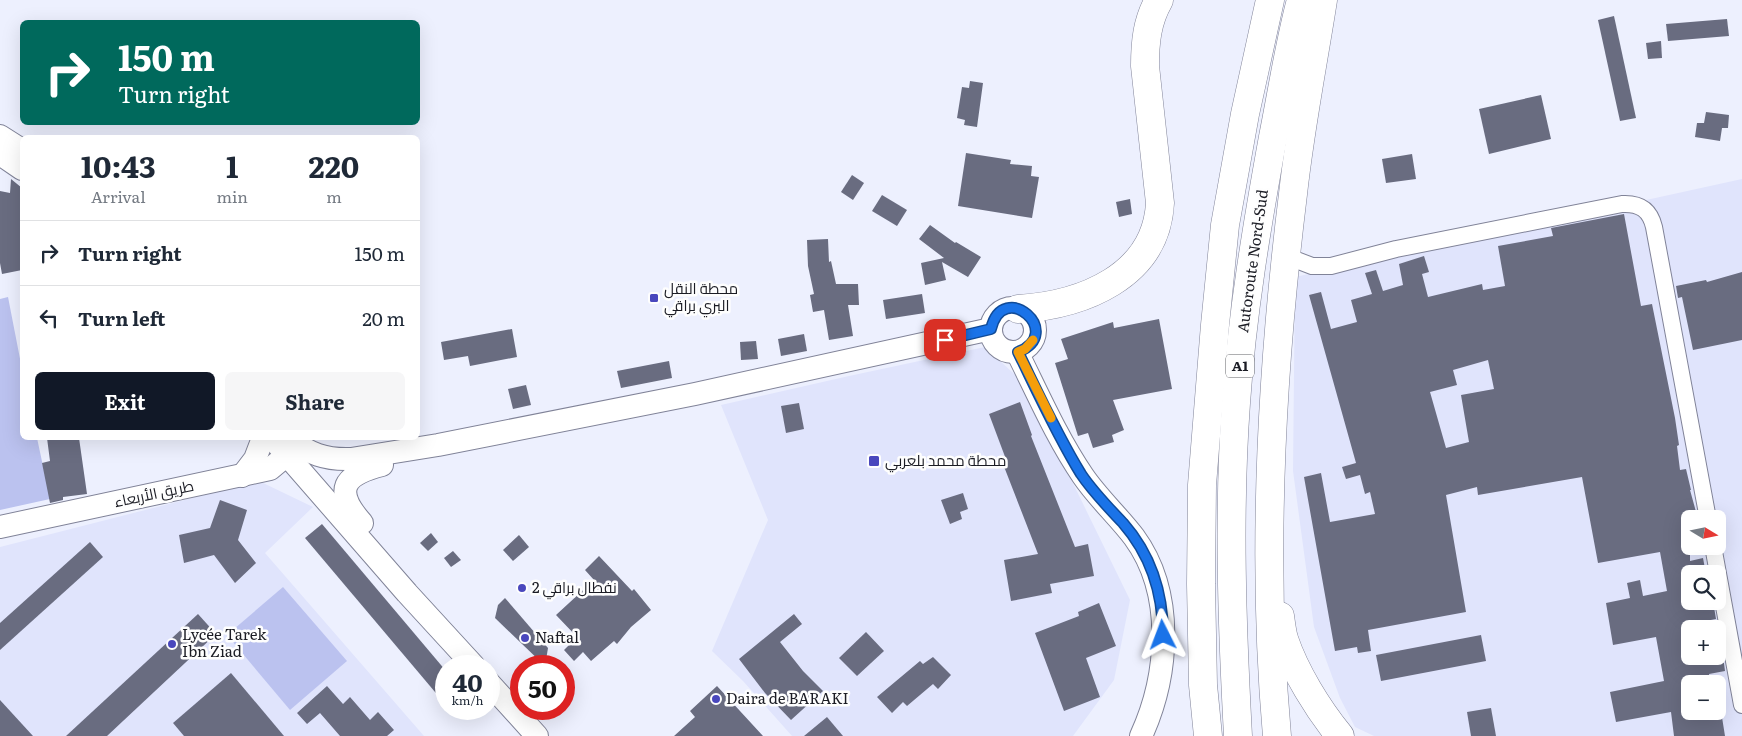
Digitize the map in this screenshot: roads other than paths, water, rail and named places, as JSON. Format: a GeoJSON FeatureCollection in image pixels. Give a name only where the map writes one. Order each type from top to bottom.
{"type":"FeatureCollection","features":[{"type":"Feature","properties":{"kind":"highway"},"geometry":{"type":"LineString","coordinates":[[1018,308],[1044,307],[1087,295],[1126,272],[1151,241],[1159,216],[1160,203],[1145,66],[1145,49],[1150,20],[1158,0]]}},
{"type":"Feature","properties":{"kind":"highway","name":"Autoroute Nord-Sud"},"geometry":{"type":"LineString","coordinates":[[1208,736],[1203,676],[1201,584],[1202,485],[1215,326],[1226,225],[1245,114],[1270,0]]}},
{"type":"Feature","properties":{"kind":"highway","name":"Autoroute Nord-Sud"},"geometry":{"type":"LineString","coordinates":[[1238,736],[1232,623],[1231,514],[1236,404],[1245,308],[1262,199],[1301,0]]}},
{"type":"Feature","properties":{"kind":"highway"},"geometry":{"type":"LineString","coordinates":[[1277,736],[1271,667],[1269,545],[1275,367],[1293,192],[1323,0]]}},
{"type":"Feature","properties":{"kind":"highway"},"geometry":{"type":"LineString","coordinates":[[1269,545],[1284,638],[1298,671],[1318,705],[1340,736]]}},
{"type":"Feature","properties":{"kind":"main road"},"geometry":{"type":"LineString","coordinates":[[0,136],[20,149]]}},
{"type":"Feature","properties":{"kind":"main road"},"geometry":{"type":"LineString","coordinates":[[0,154],[20,168]]}},
{"type":"Feature","properties":{"kind":"main road"},"geometry":{"type":"LineString","coordinates":[[1018,308],[1032,318],[1036,329],[1034,337],[1031,344],[1018,352],[1003,350],[997,346],[991,335],[993,322],[1003,310],[1018,308]]}},
{"type":"Feature","properties":{"kind":"main road"},"geometry":{"type":"LineString","coordinates":[[284,441],[324,458],[351,459],[438,445],[695,394],[991,329]]}},
{"type":"Feature","properties":{"kind":"main road"},"geometry":{"type":"LineString","coordinates":[[1018,352],[1071,458],[1096,495],[1134,537],[1144,552],[1157,584],[1163,618],[1162,651],[1156,691],[1141,736]]}},
{"type":"Feature","properties":{"kind":"main road"},"geometry":{"type":"LineString","coordinates":[[261,440],[250,474],[288,480],[318,491]]}},
{"type":"Feature","properties":{"kind":"main road"},"geometry":{"type":"LineString","coordinates":[[284,441],[318,491],[464,655]]}},
{"type":"Feature","properties":{"kind":"main road","name":"طريق الأربعاء"},"geometry":{"type":"LineString","coordinates":[[0,528],[250,474],[277,465],[282,460],[284,441]]}},
{"type":"Feature","properties":{"kind":"main road"},"geometry":{"type":"LineString","coordinates":[[388,570],[386,557],[381,545],[346,502],[348,482],[355,474],[364,470],[422,455],[438,445]]}},
{"type":"Feature","properties":{"kind":"main road"},"geometry":{"type":"LineString","coordinates":[[500,695],[537,736]]}},
{"type":"Feature","properties":{"kind":"street"},"geometry":{"type":"LineString","coordinates":[[1286,256],[1312,266],[1331,266],[1396,249],[1622,204],[1631,203],[1640,206],[1652,218],[1654,227],[1706,510]]}},
{"type":"Feature","properties":{"kind":"street"},"geometry":{"type":"LineString","coordinates":[[1715,555],[1742,705]]}},
{"type":"Feature","properties":{"kind":"place","name":"محطة النقل البري براقي"},"geometry":{"type":"Point","coordinates":[654,298]}},
{"type":"Feature","properties":{"kind":"place","name":"محطة محمد بلعربي"},"geometry":{"type":"Point","coordinates":[874,461]}},
{"type":"Feature","properties":{"kind":"place","name":"نفطال براقي 2"},"geometry":{"type":"Point","coordinates":[522,588]}},
{"type":"Feature","properties":{"kind":"place","name":"Naftal"},"geometry":{"type":"Point","coordinates":[525,638]}},
{"type":"Feature","properties":{"kind":"place","name":"Lycée Tarek Ibn Ziad"},"geometry":{"type":"Point","coordinates":[172,644]}},
{"type":"Feature","properties":{"kind":"place","name":"Daira de BARAKI"},"geometry":{"type":"Point","coordinates":[716,699]}}]}
